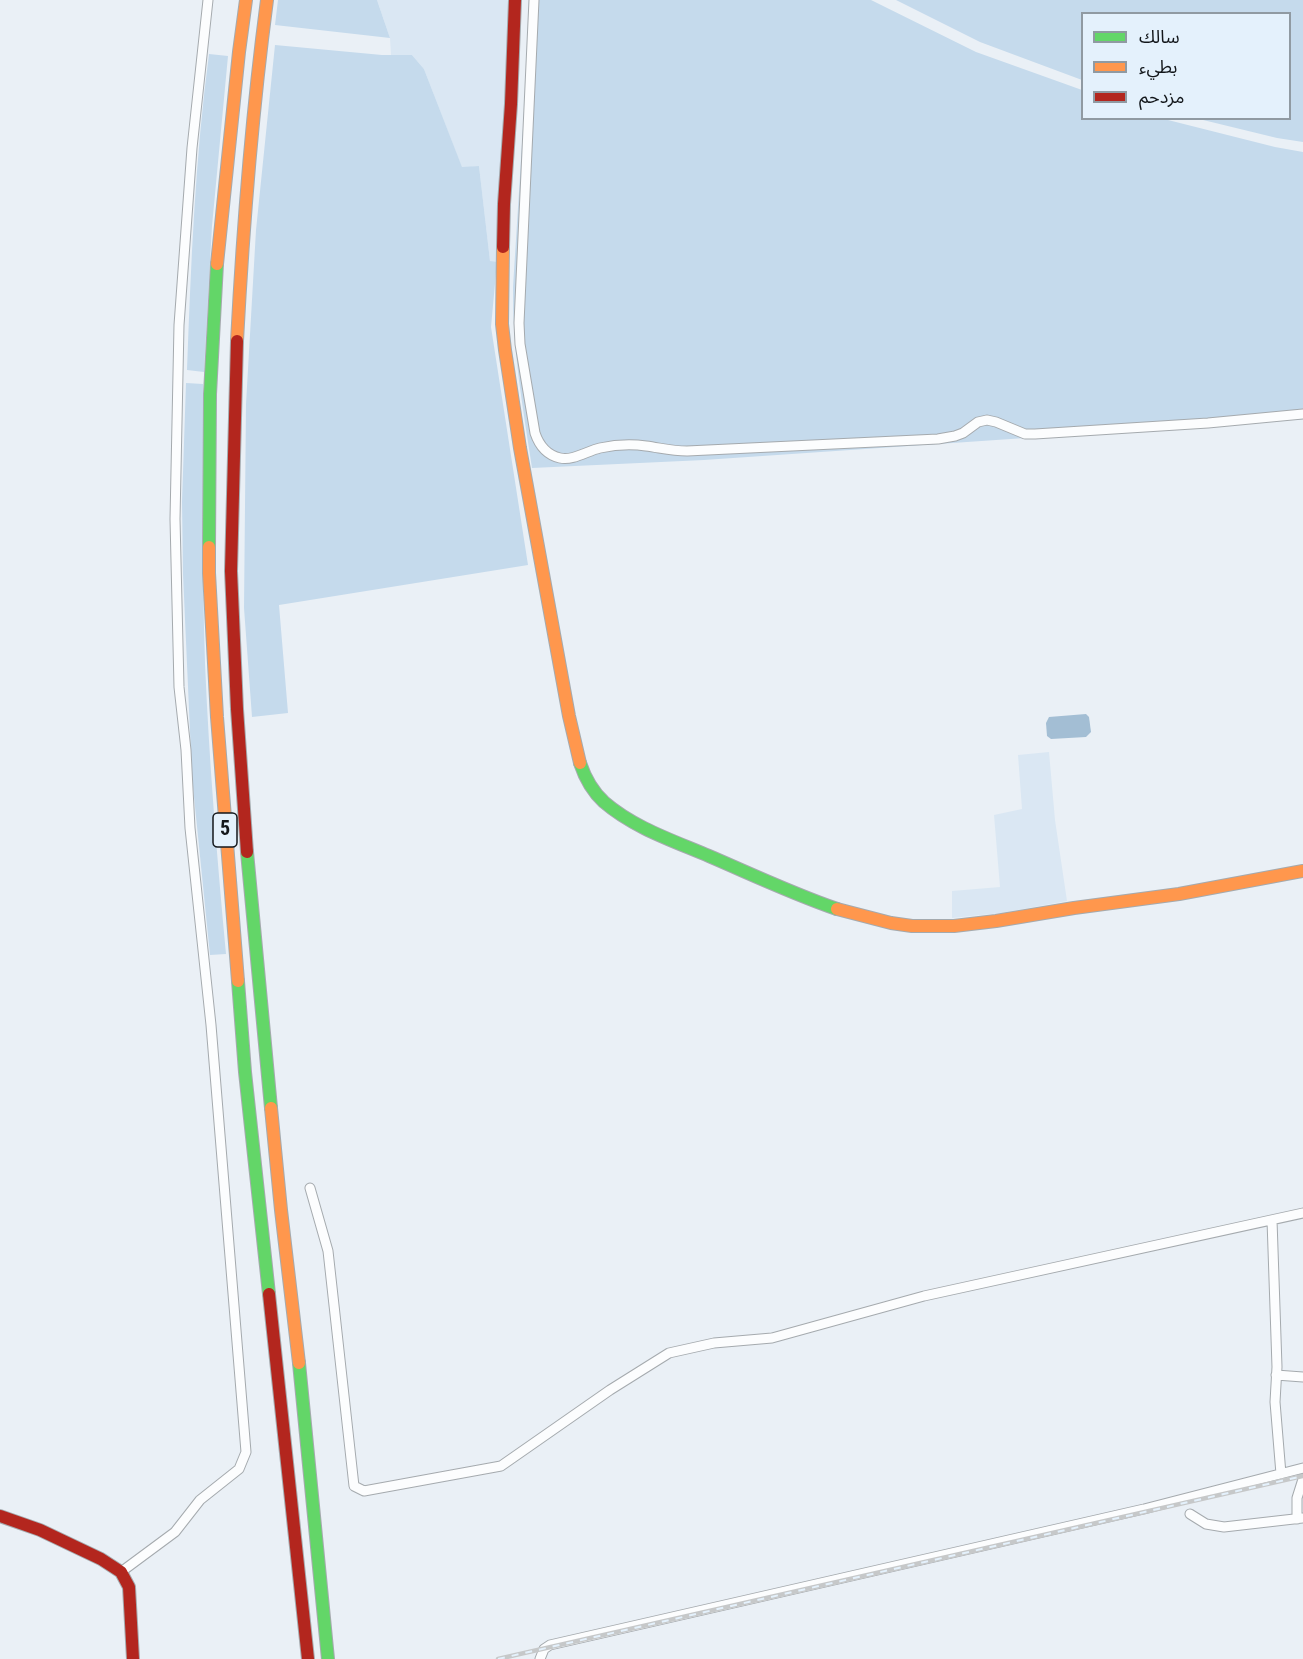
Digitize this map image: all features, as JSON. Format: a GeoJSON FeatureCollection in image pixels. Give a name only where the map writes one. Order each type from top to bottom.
{"type":"FeatureCollection","features":[{"type":"Feature","properties":{"kind":"main road","name":"5"},"geometry":{"type":"LineString","coordinates":[[246,0],[217,259],[210,394],[209,573],[217,717],[245,1072],[308,1659]]}},
{"type":"Feature","properties":{"kind":"main road","name":"5"},"geometry":{"type":"LineString","coordinates":[[267,0],[241,261],[235,390],[231,571],[237,709],[249,880],[328,1659]]}},
{"type":"Feature","properties":{"kind":"main road"},"geometry":{"type":"LineString","coordinates":[[515,0],[504,204],[502,324],[520,448],[569,716],[579,757],[591,788],[607,804],[635,823],[819,904],[893,924],[959,926],[1194,891],[1303,872]]}},
{"type":"Feature","properties":{"kind":"main road"},"geometry":{"type":"LineString","coordinates":[[0,1516],[50,1535],[101,1559],[121,1572],[129,1587],[133,1659]]}},
{"type":"Feature","properties":{"kind":"street"},"geometry":{"type":"LineString","coordinates":[[121,1572],[175,1532],[200,1500],[239,1468],[246,1452],[211,1025],[191,838],[186,750],[179,687],[175,529],[179,325],[192,148],[208,0]]}},
{"type":"Feature","properties":{"kind":"street"},"geometry":{"type":"LineString","coordinates":[[534,0],[519,322],[520,344],[537,441],[554,456],[571,458],[603,447],[634,445],[687,452],[938,439],[963,433],[978,422],[987,420],[1025,434],[1035,434],[1208,423],[1303,414]]}},
{"type":"Feature","properties":{"kind":"street"},"geometry":{"type":"LineString","coordinates":[[310,1188],[328,1251],[354,1486],[364,1491],[501,1466],[610,1390],[669,1353],[714,1343],[772,1338],[924,1296],[1303,1213]]}},
{"type":"Feature","properties":{"kind":"street"},"geometry":{"type":"LineString","coordinates":[[1272,1220],[1275,1408],[1281,1474]]}},
{"type":"Feature","properties":{"kind":"street"},"geometry":{"type":"LineString","coordinates":[[1276,1375],[1303,1377]]}},
{"type":"Feature","properties":{"kind":"street"},"geometry":{"type":"LineString","coordinates":[[540,1659],[544,1649],[550,1645],[1144,1509],[1303,1468]]}},
{"type":"Feature","properties":{"kind":"street"},"geometry":{"type":"LineString","coordinates":[[1190,1514],[1206,1524],[1224,1527],[1300,1518],[1297,1498],[1303,1479]]}},
{"type":"Feature","properties":{"kind":"shaded area"},"geometry":{"type":"Polygon","coordinates":[[[278,0],[377,0],[390,38],[275,25],[278,0]]]}},
{"type":"Feature","properties":{"kind":"shaded area"},"geometry":{"type":"Polygon","coordinates":[[[377,0],[511,0],[510,56],[497,262],[490,262],[479,166],[462,168],[424,69],[412,55],[391,55],[390,38],[377,0]]]}},
{"type":"Feature","properties":{"kind":"shaded area"},"geometry":{"type":"Polygon","coordinates":[[[531,0],[871,0],[976,52],[1081,90],[1081,120],[1168,120],[1303,152],[1303,419],[704,460],[532,468],[516,355],[513,287],[531,0]]]}},
{"type":"Feature","properties":{"kind":"shaded area"},"geometry":{"type":"Polygon","coordinates":[[[896,0],[1303,0],[1303,142],[1203,120],[1291,120],[1291,12],[1081,12],[1081,80],[980,42],[896,0]]]}},
{"type":"Feature","properties":{"kind":"shaded area"},"geometry":{"type":"Polygon","coordinates":[[[275,45],[382,55],[412,55],[424,69],[462,167],[479,166],[490,261],[497,262],[491,327],[528,565],[279,605],[288,713],[252,717],[244,608],[246,404],[256,230],[275,45]]]}},
{"type":"Feature","properties":{"kind":"shaded area"},"geometry":{"type":"Polygon","coordinates":[[[209,54],[228,56],[212,226],[204,372],[187,370],[197,172],[209,54]]]}},
{"type":"Feature","properties":{"kind":"shaded area"},"geometry":{"type":"Polygon","coordinates":[[[186,383],[203,384],[205,663],[226,954],[210,955],[192,777],[183,574],[182,502],[186,383]]]}},
{"type":"Feature","properties":{"kind":"shaded area"},"geometry":{"type":"Polygon","coordinates":[[[1086,714],[1089,717],[1091,732],[1086,737],[1051,739],[1047,736],[1046,723],[1049,717],[1086,714]]]}},
{"type":"Feature","properties":{"kind":"shaded area"},"geometry":{"type":"Polygon","coordinates":[[[1049,752],[1055,820],[1067,901],[1001,913],[952,918],[952,891],[1000,887],[994,815],[1022,809],[1018,755],[1049,752]]]}},
{"type":"Feature","properties":{"kind":"railway"},"geometry":{"type":"LineString","coordinates":[[498,1659],[1303,1476]]}},
{"type":"Feature","properties":{"kind":"traffic: fast"},"geometry":{"type":"LineString","coordinates":[[209,547],[210,394],[217,264]]}},
{"type":"Feature","properties":{"kind":"traffic: fast"},"geometry":{"type":"LineString","coordinates":[[580,763],[587,779],[604,802],[641,827],[837,909]]}},
{"type":"Feature","properties":{"kind":"traffic: fast"},"geometry":{"type":"LineString","coordinates":[[247,852],[271,1108]]}},
{"type":"Feature","properties":{"kind":"traffic: fast"},"geometry":{"type":"LineString","coordinates":[[238,981],[245,1072],[269,1294]]}},
{"type":"Feature","properties":{"kind":"traffic: fast"},"geometry":{"type":"LineString","coordinates":[[299,1363],[328,1659]]}},
{"type":"Feature","properties":{"kind":"traffic: slow"},"geometry":{"type":"LineString","coordinates":[[217,264],[246,0]]}},
{"type":"Feature","properties":{"kind":"traffic: slow"},"geometry":{"type":"LineString","coordinates":[[237,341],[249,170],[267,0]]}},
{"type":"Feature","properties":{"kind":"traffic: slow"},"geometry":{"type":"LineString","coordinates":[[503,247],[502,324],[505,350],[520,448],[569,716],[580,763]]}},
{"type":"Feature","properties":{"kind":"traffic: slow"},"geometry":{"type":"LineString","coordinates":[[209,547],[217,717],[238,981]]}},
{"type":"Feature","properties":{"kind":"traffic: slow"},"geometry":{"type":"LineString","coordinates":[[837,909],[891,923],[912,926],[954,926],[1179,894],[1303,871]]}},
{"type":"Feature","properties":{"kind":"traffic: slow"},"geometry":{"type":"LineString","coordinates":[[271,1108],[299,1363]]}},
{"type":"Feature","properties":{"kind":"traffic: jam"},"geometry":{"type":"LineString","coordinates":[[503,247],[515,0]]}},
{"type":"Feature","properties":{"kind":"traffic: jam"},"geometry":{"type":"LineString","coordinates":[[237,341],[231,571],[237,709],[247,852]]}},
{"type":"Feature","properties":{"kind":"traffic: jam"},"geometry":{"type":"LineString","coordinates":[[269,1294],[308,1659]]}},
{"type":"Feature","properties":{"kind":"traffic: jam"},"geometry":{"type":"LineString","coordinates":[[0,1516],[40,1530],[101,1559],[121,1572],[129,1587],[133,1659]]}}]}
